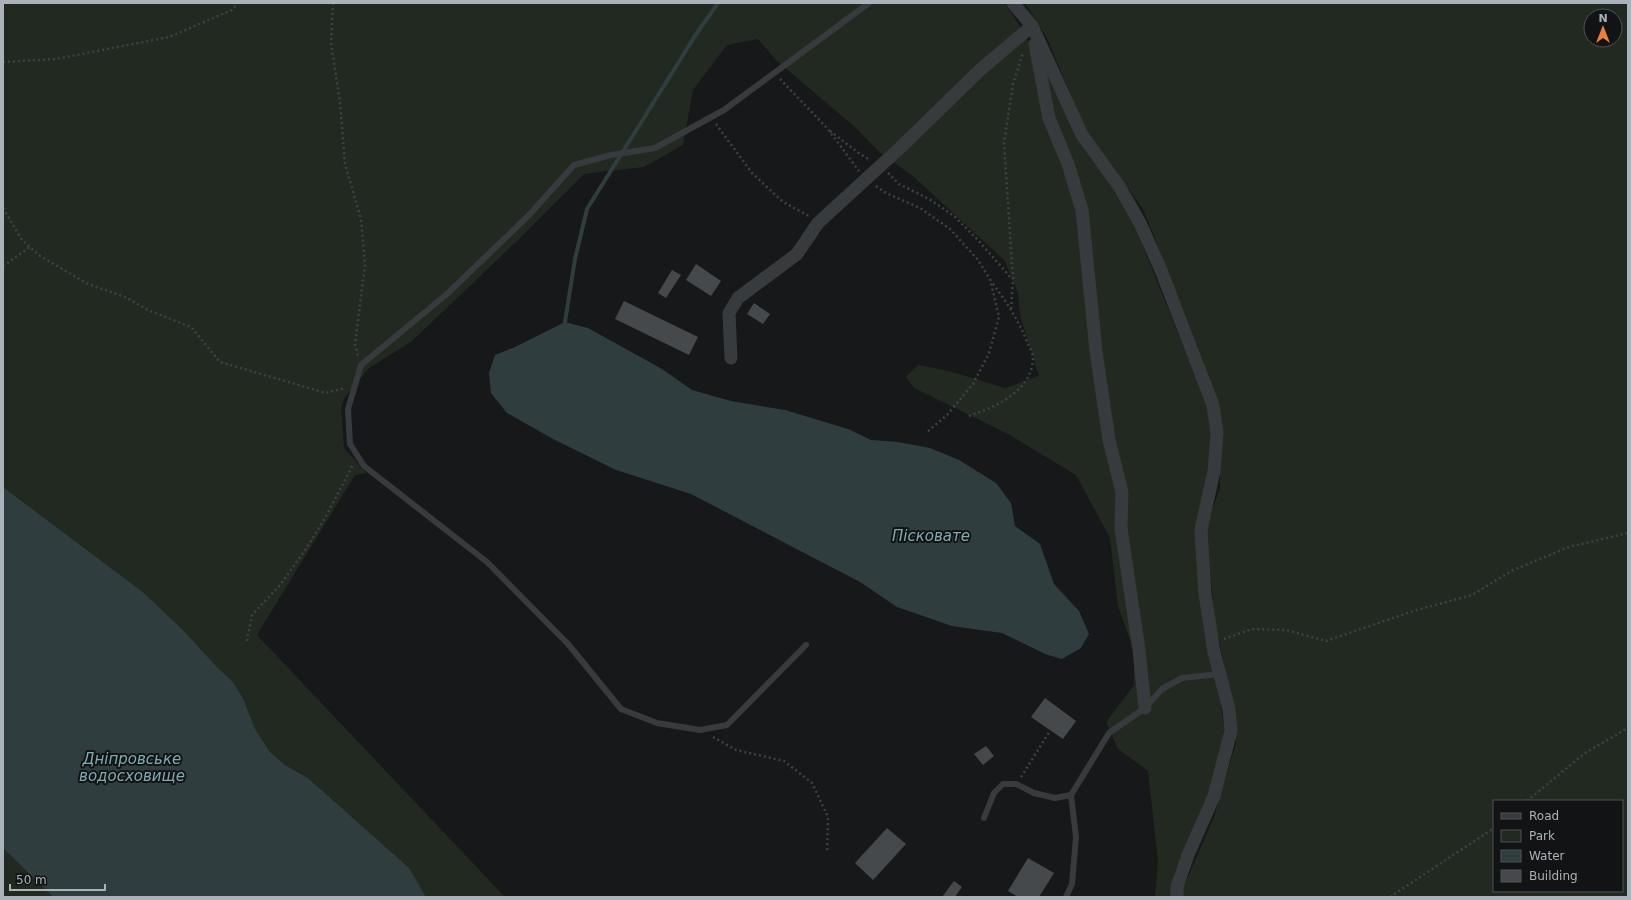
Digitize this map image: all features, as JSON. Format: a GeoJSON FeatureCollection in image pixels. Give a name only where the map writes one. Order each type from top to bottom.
{"type":"FeatureCollection","features":[{"type":"Feature","properties":{"kind":"street"},"geometry":{"type":"LineString","coordinates":[[1013,3],[1032,26],[1082,135],[1119,186],[1140,223],[1161,270],[1213,405],[1217,433],[1214,471],[1201,530],[1204,594],[1212,641],[1228,709],[1231,731],[1214,796],[1188,855],[1176,897]]}},
{"type":"Feature","properties":{"kind":"street"},"geometry":{"type":"LineString","coordinates":[[731,358],[729,313],[738,298],[797,254],[818,223],[980,70],[1032,26]]}},
{"type":"Feature","properties":{"kind":"street"},"geometry":{"type":"LineString","coordinates":[[1032,26],[1048,118],[1068,164],[1082,210],[1096,351],[1109,440],[1122,492],[1121,528],[1139,650],[1145,708]]}},
{"type":"Feature","properties":{"kind":"lane"},"geometry":{"type":"LineString","coordinates":[[806,645],[728,725],[700,730],[657,723],[621,709],[568,644],[487,562],[364,466],[350,444],[348,409],[361,365],[447,294],[529,216],[574,165],[611,156],[655,148],[724,110],[870,3]]}},
{"type":"Feature","properties":{"kind":"lane"},"geometry":{"type":"LineString","coordinates":[[1066,897],[1072,884],[1076,837],[1071,795],[1109,732],[1145,708],[1162,689],[1182,678],[1220,674]]}},
{"type":"Feature","properties":{"kind":"lane"},"geometry":{"type":"LineString","coordinates":[[984,818],[994,793],[1003,784],[1016,784],[1034,793],[1055,798],[1071,795]]}},
{"type":"Feature","properties":{"kind":"path"},"geometry":{"type":"LineString","coordinates":[[3,62],[56,60],[169,37],[232,10],[238,3]]}},
{"type":"Feature","properties":{"kind":"path"},"geometry":{"type":"LineString","coordinates":[[333,3],[331,43],[340,102],[345,164],[361,219],[365,265],[355,344],[361,365]]}},
{"type":"Feature","properties":{"kind":"path"},"geometry":{"type":"LineString","coordinates":[[1012,309],[1013,280],[1004,143],[1013,84],[1025,48]]}},
{"type":"Feature","properties":{"kind":"path"},"geometry":{"type":"LineString","coordinates":[[774,73],[827,128],[865,178],[886,193],[920,208],[950,229],[978,260],[1012,309],[1033,357],[1030,376],[1020,390],[991,409],[969,416]]}},
{"type":"Feature","properties":{"kind":"path"},"geometry":{"type":"LineString","coordinates":[[711,117],[752,173],[784,202],[806,213],[818,223]]}},
{"type":"Feature","properties":{"kind":"path"},"geometry":{"type":"LineString","coordinates":[[827,128],[860,154],[880,165],[898,184],[928,199],[954,216],[977,239],[1013,280]]}},
{"type":"Feature","properties":{"kind":"path"},"geometry":{"type":"LineString","coordinates":[[3,208],[22,240],[40,256],[88,284],[125,297],[150,311],[191,327],[220,362],[326,393],[355,385]]}},
{"type":"Feature","properties":{"kind":"path"},"geometry":{"type":"LineString","coordinates":[[3,266],[30,247]]}},
{"type":"Feature","properties":{"kind":"path"},"geometry":{"type":"LineString","coordinates":[[927,432],[948,415],[973,384],[989,353],[999,317],[990,279]]}},
{"type":"Feature","properties":{"kind":"path"},"geometry":{"type":"LineString","coordinates":[[247,641],[252,615],[280,585],[306,549],[326,516],[358,456]]}},
{"type":"Feature","properties":{"kind":"path"},"geometry":{"type":"LineString","coordinates":[[1212,641],[1225,639],[1252,628],[1286,630],[1326,641],[1413,611],[1472,595],[1513,570],[1569,547],[1628,533]]}},
{"type":"Feature","properties":{"kind":"path"},"geometry":{"type":"LineString","coordinates":[[1529,800],[1584,753],[1628,728]]}},
{"type":"Feature","properties":{"kind":"path"},"geometry":{"type":"LineString","coordinates":[[700,730],[736,750],[784,761],[812,783],[828,818],[827,853]]}},
{"type":"Feature","properties":{"kind":"path"},"geometry":{"type":"LineString","coordinates":[[1016,784],[1050,731]]}},
{"type":"Feature","properties":{"kind":"path"},"geometry":{"type":"LineString","coordinates":[[1390,897],[1493,829]]}},
{"type":"Feature","properties":{"kind":"green space"},"geometry":{"type":"Polygon","coordinates":[[[3,3],[1005,3],[1129,212],[1208,407],[1213,436],[1209,480],[1197,529],[1225,734],[1208,796],[1173,897],[1155,897],[1158,861],[1148,771],[1118,749],[1106,722],[1134,685],[1134,651],[1118,607],[1110,538],[1076,475],[1008,434],[914,388],[906,377],[918,365],[949,371],[1005,388],[1039,376],[1020,315],[1018,293],[1005,261],[914,177],[878,151],[857,129],[776,60],[758,39],[727,45],[693,90],[683,145],[644,167],[584,174],[517,241],[411,342],[369,368],[345,397],[341,408],[344,448],[366,473],[355,475],[257,635],[505,897],[426,897],[408,868],[308,778],[285,765],[270,752],[255,729],[243,698],[233,682],[184,631],[144,593],[3,487],[3,3]]]}},
{"type":"Feature","properties":{"kind":"green space"},"geometry":{"type":"Polygon","coordinates":[[[1025,3],[1628,3],[1628,897],[1182,897],[1182,891],[1214,817],[1236,743],[1234,712],[1215,621],[1206,529],[1220,488],[1219,405],[1188,321],[1143,209],[1085,129],[1047,38],[1025,3]]]}},
{"type":"Feature","properties":{"kind":"green space"},"geometry":{"type":"Polygon","coordinates":[[[3,848],[53,897],[3,897],[3,848]]]}},
{"type":"Feature","properties":{"kind":"water","name":"Пісковате"},"geometry":{"type":"Polygon","coordinates":[[[565,322],[588,328],[662,369],[692,390],[731,401],[785,410],[848,429],[871,440],[898,442],[930,448],[959,460],[996,483],[1011,503],[1015,526],[1040,544],[1054,584],[1079,611],[1089,634],[1081,648],[1062,659],[1045,654],[1002,633],[952,626],[897,607],[860,582],[691,494],[616,470],[553,439],[507,413],[491,393],[489,373],[495,355],[515,347],[565,322]]]}},
{"type":"Feature","properties":{"kind":"water","name":"Дніпровське водосховище"},"geometry":{"type":"Polygon","coordinates":[[[3,487],[144,593],[184,631],[233,682],[243,698],[255,729],[270,752],[285,765],[308,778],[409,868],[426,897],[53,897],[3,848],[3,487]]]}},
{"type":"Feature","properties":{"kind":"building"},"geometry":{"type":"Polygon","coordinates":[[[696,264],[721,281],[711,296],[686,280],[696,264]]]}},
{"type":"Feature","properties":{"kind":"building"},"geometry":{"type":"Polygon","coordinates":[[[672,270],[681,275],[666,298],[658,293],[672,270]]]}},
{"type":"Feature","properties":{"kind":"building"},"geometry":{"type":"Polygon","coordinates":[[[624,301],[698,337],[689,355],[615,319],[624,301]]]}},
{"type":"Feature","properties":{"kind":"building"},"geometry":{"type":"Polygon","coordinates":[[[754,303],[770,314],[763,324],[747,314],[754,303]]]}},
{"type":"Feature","properties":{"kind":"building"},"geometry":{"type":"Polygon","coordinates":[[[1045,698],[1076,721],[1063,739],[1031,717],[1045,698]]]}},
{"type":"Feature","properties":{"kind":"building"},"geometry":{"type":"Polygon","coordinates":[[[986,746],[994,756],[983,765],[974,754],[986,746]]]}},
{"type":"Feature","properties":{"kind":"building"},"geometry":{"type":"Polygon","coordinates":[[[887,828],[906,844],[873,880],[855,863],[887,828]]]}},
{"type":"Feature","properties":{"kind":"building"},"geometry":{"type":"Polygon","coordinates":[[[1028,858],[1054,873],[1039,897],[1018,897],[1008,891],[1028,858]]]}},
{"type":"Feature","properties":{"kind":"building"},"geometry":{"type":"Polygon","coordinates":[[[954,881],[962,887],[955,897],[942,897],[954,881]]]}},
{"type":"Feature","properties":{"kind":"waterway"},"geometry":{"type":"LineString","coordinates":[[565,322],[575,259],[587,209],[695,36],[718,3]]}}]}
